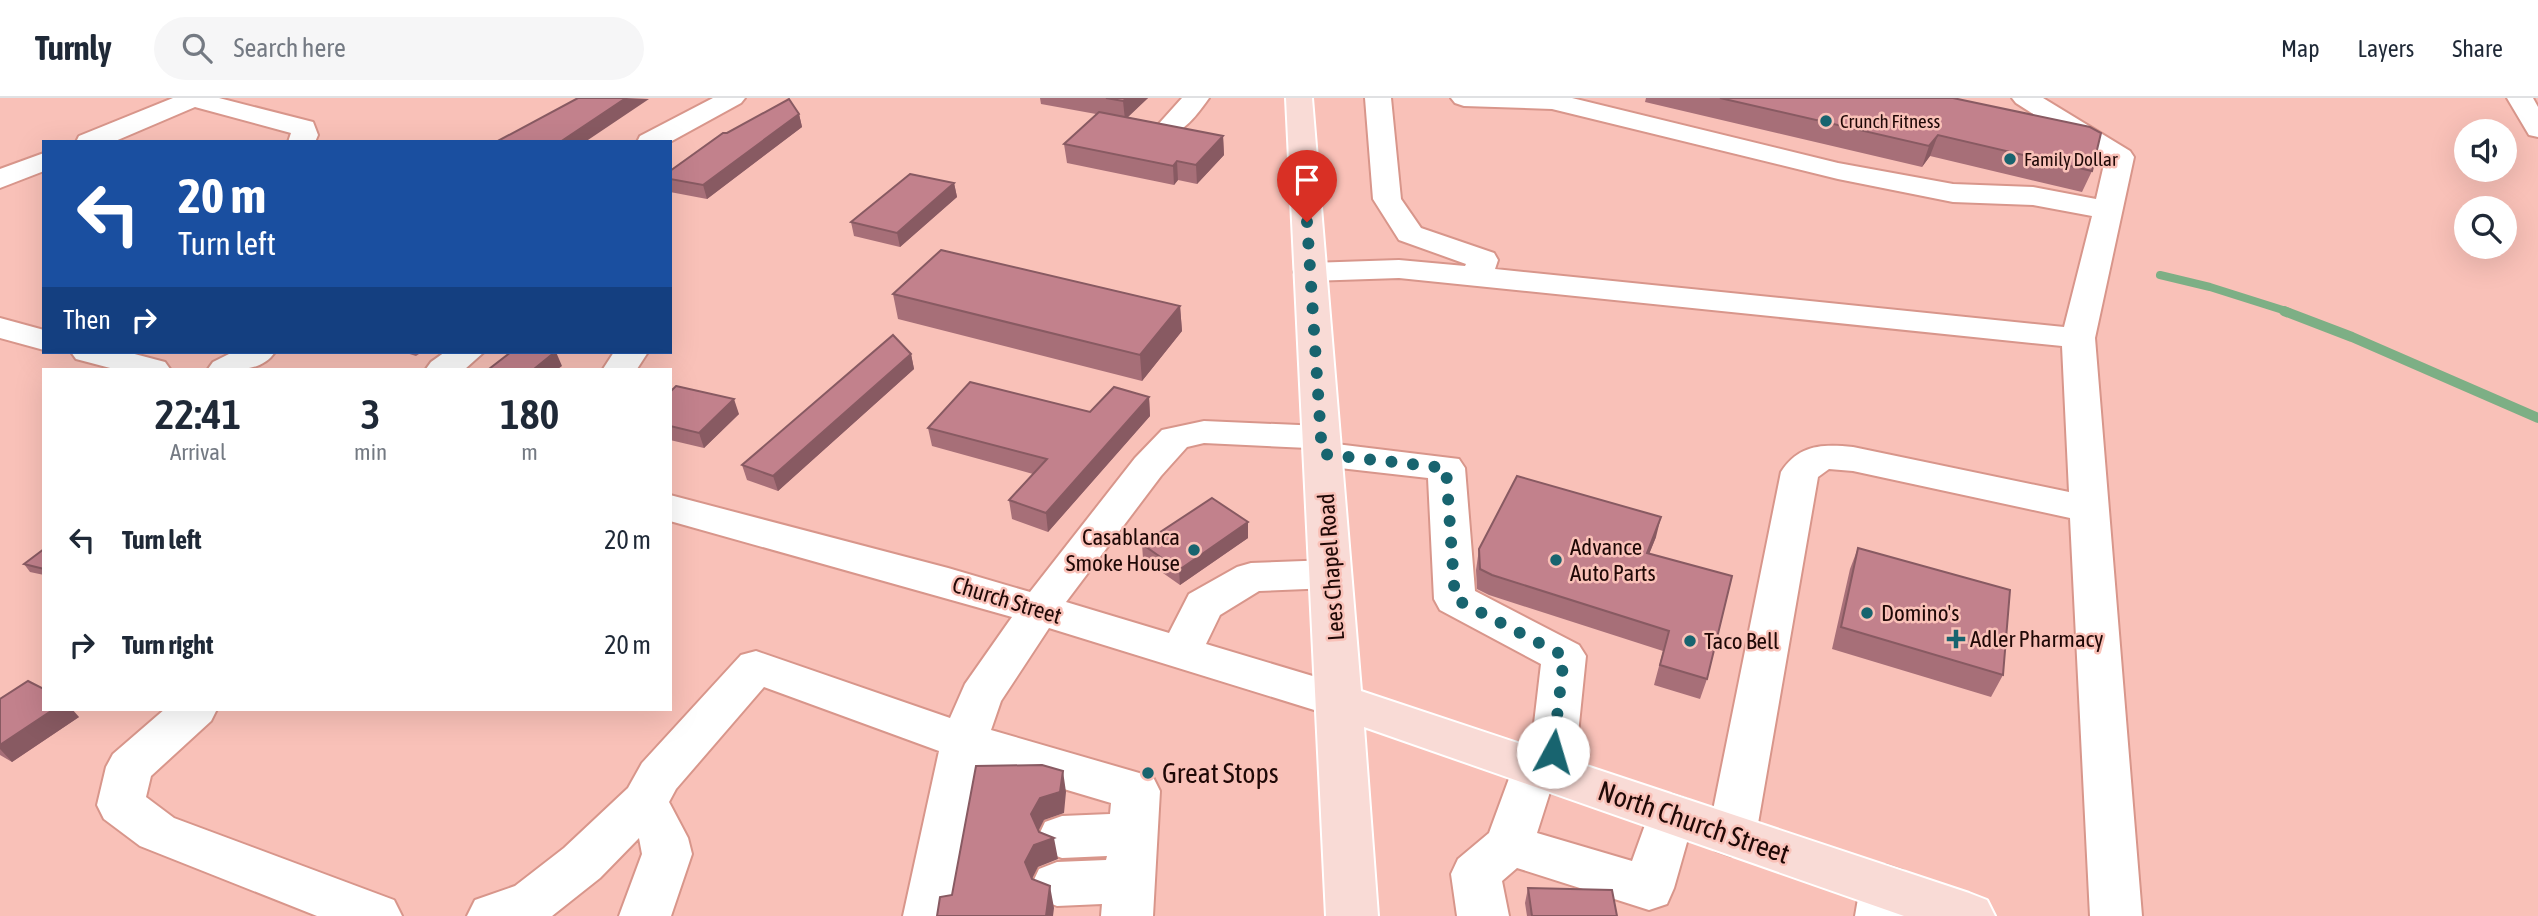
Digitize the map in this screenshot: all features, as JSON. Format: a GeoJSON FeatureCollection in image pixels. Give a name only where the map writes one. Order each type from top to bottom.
{"type":"FeatureCollection","features":[{"type":"Feature","properties":{"kind":"main road","name":"Lees Chapel Road"},"geometry":{"type":"LineString","coordinates":[[1299,98],[1352,916]]}},
{"type":"Feature","properties":{"kind":"main road","name":"North Church Street"},"geometry":{"type":"LineString","coordinates":[[1340,701],[1732,835],[1883,902],[1969,916]]}},
{"type":"Feature","properties":{"kind":"street"},"geometry":{"type":"LineString","coordinates":[[94,140],[194,98],[304,128],[303,140]]}},
{"type":"Feature","properties":{"kind":"street"},"geometry":{"type":"LineString","coordinates":[[654,140],[732,98]]}},
{"type":"Feature","properties":{"kind":"street"},"geometry":{"type":"LineString","coordinates":[[1168,128],[1196,98]]}},
{"type":"Feature","properties":{"kind":"street"},"geometry":{"type":"LineString","coordinates":[[1378,98],[1387,199],[1410,234],[1483,260],[1476,276]]}},
{"type":"Feature","properties":{"kind":"street"},"geometry":{"type":"LineString","coordinates":[[1464,98],[1552,101],[1838,171],[1953,193],[2033,196],[2108,210]]}},
{"type":"Feature","properties":{"kind":"street"},"geometry":{"type":"LineString","coordinates":[[2025,98],[2120,157],[2078,338],[2116,916]]}},
{"type":"Feature","properties":{"kind":"street"},"geometry":{"type":"LineString","coordinates":[[2520,98],[2538,129]]}},
{"type":"Feature","properties":{"kind":"street"},"geometry":{"type":"LineString","coordinates":[[0,179],[42,161]]}},
{"type":"Feature","properties":{"kind":"street"},"geometry":{"type":"LineString","coordinates":[[1310,272],[1399,269],[2078,338]]}},
{"type":"Feature","properties":{"kind":"street"},"geometry":{"type":"LineString","coordinates":[[0,328],[42,339]]}},
{"type":"Feature","properties":{"kind":"street"},"geometry":{"type":"LineString","coordinates":[[96,354],[149,368]]}},
{"type":"Feature","properties":{"kind":"street"},"geometry":{"type":"LineString","coordinates":[[227,368],[253,354]]}},
{"type":"Feature","properties":{"kind":"street"},"geometry":{"type":"LineString","coordinates":[[444,368],[464,354]]}},
{"type":"Feature","properties":{"kind":"street"},"geometry":{"type":"LineString","coordinates":[[944,874],[964,741],[981,696],[1064,573],[1148,467],[1175,438],[1204,432],[1322,446],[1446,468],[1455,599],[1564,656],[1543,770],[1509,845],[1476,874],[1483,916]]}},
{"type":"Feature","properties":{"kind":"street"},"geometry":{"type":"LineString","coordinates":[[1732,835],[1800,472],[1821,456],[1853,459],[2089,509]]}},
{"type":"Feature","properties":{"kind":"street","name":"Church Street"},"geometry":{"type":"LineString","coordinates":[[672,509],[1041,610],[1340,701]]}},
{"type":"Feature","properties":{"kind":"street"},"geometry":{"type":"LineString","coordinates":[[1180,652],[1204,605],[1251,577],[1331,574]]}},
{"type":"Feature","properties":{"kind":"street"},"geometry":{"type":"LineString","coordinates":[[493,916],[532,902],[582,863],[645,802],[659,776],[756,667],[964,741],[1136,791],[1130,877],[1059,860]]}},
{"type":"Feature","properties":{"kind":"street"},"geometry":{"type":"LineString","coordinates":[[193,711],[129,767],[121,805],[157,832],[376,916]]}},
{"type":"Feature","properties":{"kind":"street"},"geometry":{"type":"LineString","coordinates":[[645,802],[664,838],[667,853],[645,916]]}},
{"type":"Feature","properties":{"kind":"street"},"geometry":{"type":"LineString","coordinates":[[1509,845],[1649,888],[1671,814]]}},
{"type":"Feature","properties":{"kind":"building"},"geometry":{"type":"Polygon","coordinates":[[[578,98],[626,98],[563,140],[500,140],[578,98]]]}},
{"type":"Feature","properties":{"kind":"building"},"geometry":{"type":"Polygon","coordinates":[[[1106,98],[1127,98],[1123,101],[1106,98]]]}},
{"type":"Feature","properties":{"kind":"building"},"geometry":{"type":"Polygon","coordinates":[[[1720,98],[1953,98],[2090,127],[2101,133],[2092,171],[1938,135],[1929,146],[1720,98]]]}},
{"type":"Feature","properties":{"kind":"building"},"geometry":{"type":"Polygon","coordinates":[[[789,99],[799,114],[703,185],[672,179],[672,170],[723,133],[789,99]]]}},
{"type":"Feature","properties":{"kind":"building"},"geometry":{"type":"Polygon","coordinates":[[[1099,112],[1223,136],[1196,165],[1177,161],[1173,166],[1064,144],[1099,112]]]}},
{"type":"Feature","properties":{"kind":"building"},"geometry":{"type":"Polygon","coordinates":[[[910,174],[954,183],[897,233],[851,222],[910,174]]]}},
{"type":"Feature","properties":{"kind":"building"},"geometry":{"type":"Polygon","coordinates":[[[941,250],[1180,306],[1140,355],[893,294],[941,250]]]}},
{"type":"Feature","properties":{"kind":"building"},"geometry":{"type":"Polygon","coordinates":[[[893,335],[911,354],[773,476],[742,465],[893,335]]]}},
{"type":"Feature","properties":{"kind":"building"},"geometry":{"type":"Polygon","coordinates":[[[508,354],[553,354],[535,368],[490,368],[508,354]]]}},
{"type":"Feature","properties":{"kind":"building"},"geometry":{"type":"Polygon","coordinates":[[[970,382],[1090,412],[1114,387],[1149,397],[1046,513],[1009,500],[1047,459],[928,428],[970,382]]]}},
{"type":"Feature","properties":{"kind":"building"},"geometry":{"type":"Polygon","coordinates":[[[676,386],[734,399],[699,433],[672,426],[672,390],[676,386]]]}},
{"type":"Feature","properties":{"kind":"building"},"geometry":{"type":"Polygon","coordinates":[[[1517,476],[1661,517],[1647,553],[1732,576],[1707,679],[1660,665],[1669,631],[1480,569],[1479,549],[1517,476]]]}},
{"type":"Feature","properties":{"kind":"building"},"geometry":{"type":"Polygon","coordinates":[[[1212,498],[1248,522],[1179,570],[1142,544],[1212,498]]]}},
{"type":"Feature","properties":{"kind":"building"},"geometry":{"type":"Polygon","coordinates":[[[1858,548],[2010,590],[2003,675],[1841,627],[1858,548]]]}},
{"type":"Feature","properties":{"kind":"building"},"geometry":{"type":"Polygon","coordinates":[[[42,550],[42,568],[24,564],[42,550]]]}},
{"type":"Feature","properties":{"kind":"building"},"geometry":{"type":"Polygon","coordinates":[[[28,681],[42,688],[42,711],[51,711],[0,745],[0,699],[28,681]]]}},
{"type":"Feature","properties":{"kind":"building"},"geometry":{"type":"Polygon","coordinates":[[[1042,765],[1063,771],[1060,792],[1040,798],[1031,814],[1039,832],[1054,838],[1034,845],[1025,862],[1032,879],[1050,886],[1046,916],[937,916],[940,897],[952,895],[976,766],[1042,765]]]}},
{"type":"Feature","properties":{"kind":"building"},"geometry":{"type":"Polygon","coordinates":[[[1528,888],[1612,890],[1617,916],[1532,916],[1528,888]]]}},
{"type":"Feature","properties":{"kind":"waterway"},"geometry":{"type":"LineString","coordinates":[[2160,275],[2210,287],[2289,312]]}},
{"type":"Feature","properties":{"kind":"waterway"},"geometry":{"type":"LineString","coordinates":[[2284,311],[2352,337],[2538,418]]}},
{"type":"Feature","properties":{"kind":"place","name":"Crunch Fitness"},"geometry":{"type":"Point","coordinates":[1826,121]}},
{"type":"Feature","properties":{"kind":"place","name":"Family Dollar"},"geometry":{"type":"Point","coordinates":[2010,159]}},
{"type":"Feature","properties":{"kind":"place","name":"Casablanca Smoke House"},"geometry":{"type":"Point","coordinates":[1194,550]}},
{"type":"Feature","properties":{"kind":"place","name":"Advance Auto Parts"},"geometry":{"type":"Point","coordinates":[1556,560]}},
{"type":"Feature","properties":{"kind":"place","name":"Domino's"},"geometry":{"type":"Point","coordinates":[1867,613]}},
{"type":"Feature","properties":{"kind":"place","name":"Adler Pharmacy"},"geometry":{"type":"Point","coordinates":[1956,639]}},
{"type":"Feature","properties":{"kind":"place","name":"Taco Bell"},"geometry":{"type":"Point","coordinates":[1690,641]}},
{"type":"Feature","properties":{"kind":"place","name":"Great Stops"},"geometry":{"type":"Point","coordinates":[1148,773]}},
{"type":"Feature","properties":{"kind":"route"},"geometry":{"type":"LineString","coordinates":[[1307,222],[1322,454],[1446,468],[1455,599],[1564,656],[1553,752]]}}]}
